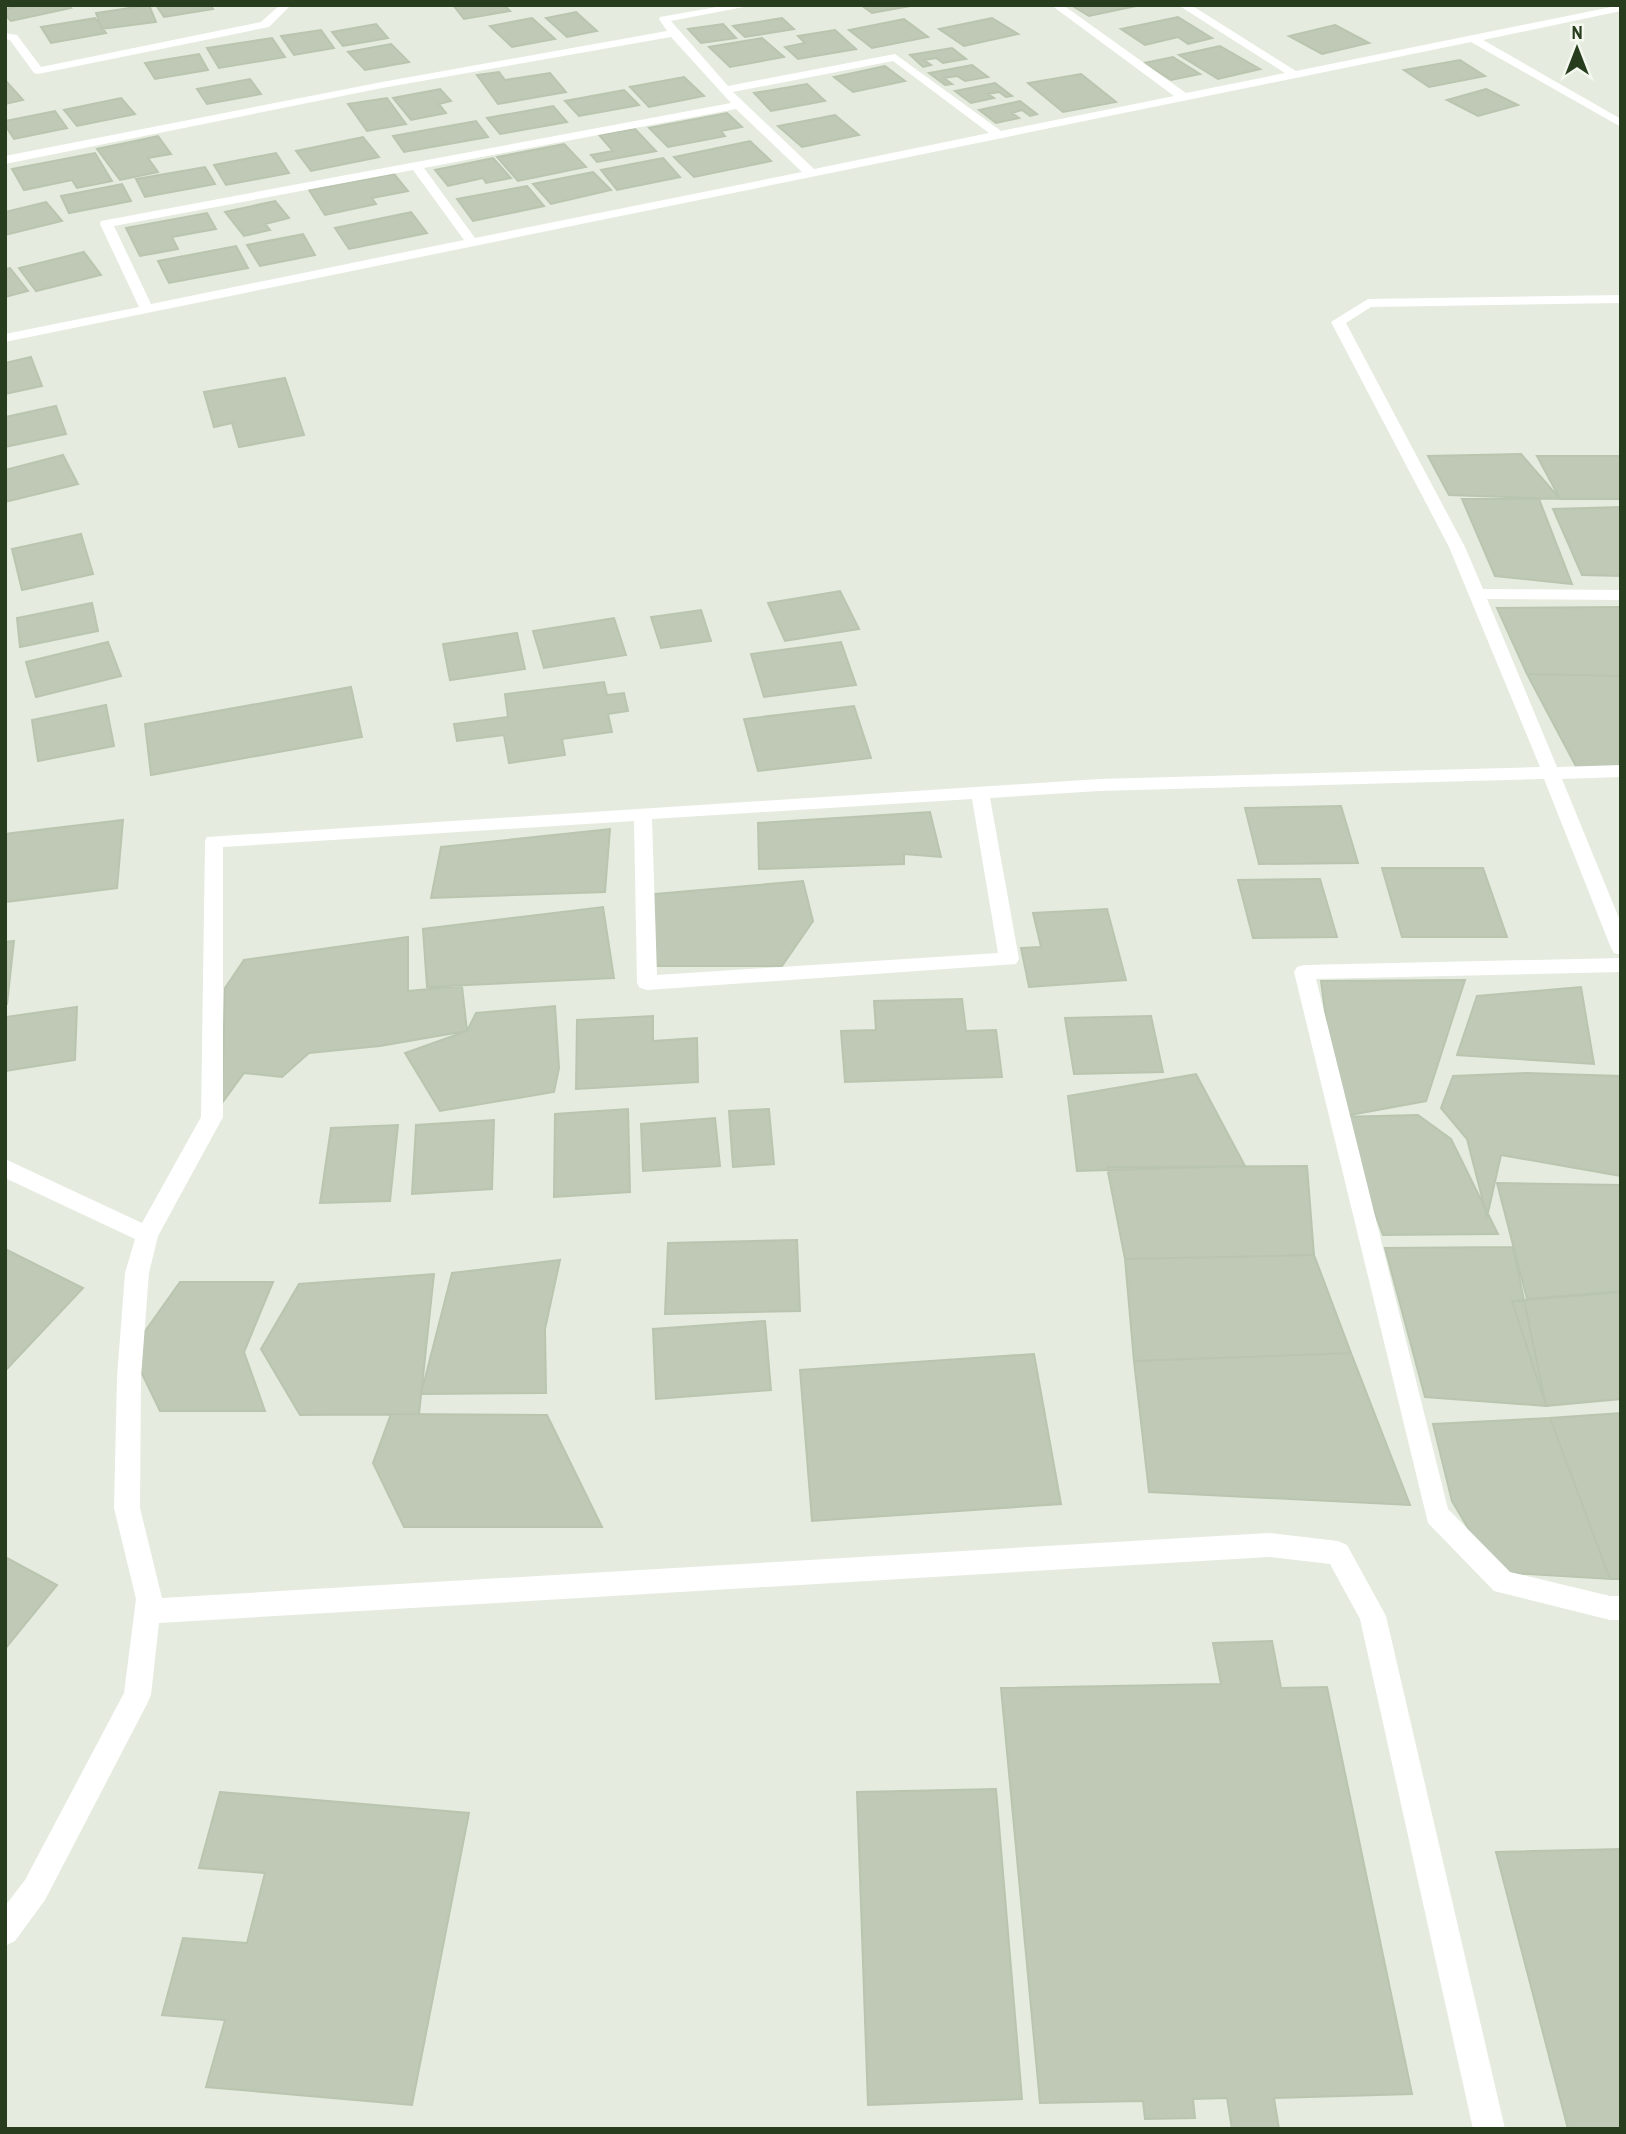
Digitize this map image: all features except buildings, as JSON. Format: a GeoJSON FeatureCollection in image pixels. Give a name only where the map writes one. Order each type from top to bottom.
{"type":"FeatureCollection","features":[{"type":"Feature","properties":{"kind":"street"},"geometry":{"type":"LineString","coordinates":[[5,36],[13,37],[38,71],[265,25],[286,5]]}},
{"type":"Feature","properties":{"kind":"street"},"geometry":{"type":"LineString","coordinates":[[749,5],[661,16],[739,104],[811,174]]}},
{"type":"Feature","properties":{"kind":"street"},"geometry":{"type":"LineString","coordinates":[[1056,5],[1183,97]]}},
{"type":"Feature","properties":{"kind":"street"},"geometry":{"type":"LineString","coordinates":[[1183,5],[1295,75]]}},
{"type":"Feature","properties":{"kind":"street"},"geometry":{"type":"LineString","coordinates":[[5,338],[1621,8]]}},
{"type":"Feature","properties":{"kind":"street"},"geometry":{"type":"LineString","coordinates":[[5,160],[382,85],[674,33]]}},
{"type":"Feature","properties":{"kind":"street"},"geometry":{"type":"LineString","coordinates":[[1474,38],[1621,124]]}},
{"type":"Feature","properties":{"kind":"street"},"geometry":{"type":"LineString","coordinates":[[726,90],[895,57],[999,135]]}},
{"type":"Feature","properties":{"kind":"street"},"geometry":{"type":"LineString","coordinates":[[147,310],[106,224],[739,104]]}},
{"type":"Feature","properties":{"kind":"street"},"geometry":{"type":"LineString","coordinates":[[1605,114],[1621,111]]}},
{"type":"Feature","properties":{"kind":"street"},"geometry":{"type":"LineString","coordinates":[[415,164],[472,243]]}},
{"type":"Feature","properties":{"kind":"street"},"geometry":{"type":"LineString","coordinates":[[1621,299],[1368,303],[1338,322],[1457,547],[1621,948]]}},
{"type":"Feature","properties":{"kind":"street"},"geometry":{"type":"LineString","coordinates":[[1476,594],[1621,595]]}},
{"type":"Feature","properties":{"kind":"street"},"geometry":{"type":"LineString","coordinates":[[5,1931],[35,1890],[137,1695],[149,1600],[127,1508],[129,1377],[137,1272],[147,1236],[212,1117],[214,841],[1099,785],[1621,771]]}},
{"type":"Feature","properties":{"kind":"street"},"geometry":{"type":"LineString","coordinates":[[643,814],[647,984],[1009,959],[980,793]]}},
{"type":"Feature","properties":{"kind":"street"},"geometry":{"type":"LineString","coordinates":[[1621,965],[1304,972],[1437,1515],[1503,1582],[1611,1608],[1621,1608]]}},
{"type":"Feature","properties":{"kind":"street"},"geometry":{"type":"LineString","coordinates":[[5,1168],[147,1236]]}},
{"type":"Feature","properties":{"kind":"street"},"geometry":{"type":"LineString","coordinates":[[147,1611],[1269,1545],[1338,1553],[1373,1616],[1489,2129]]}}]}
